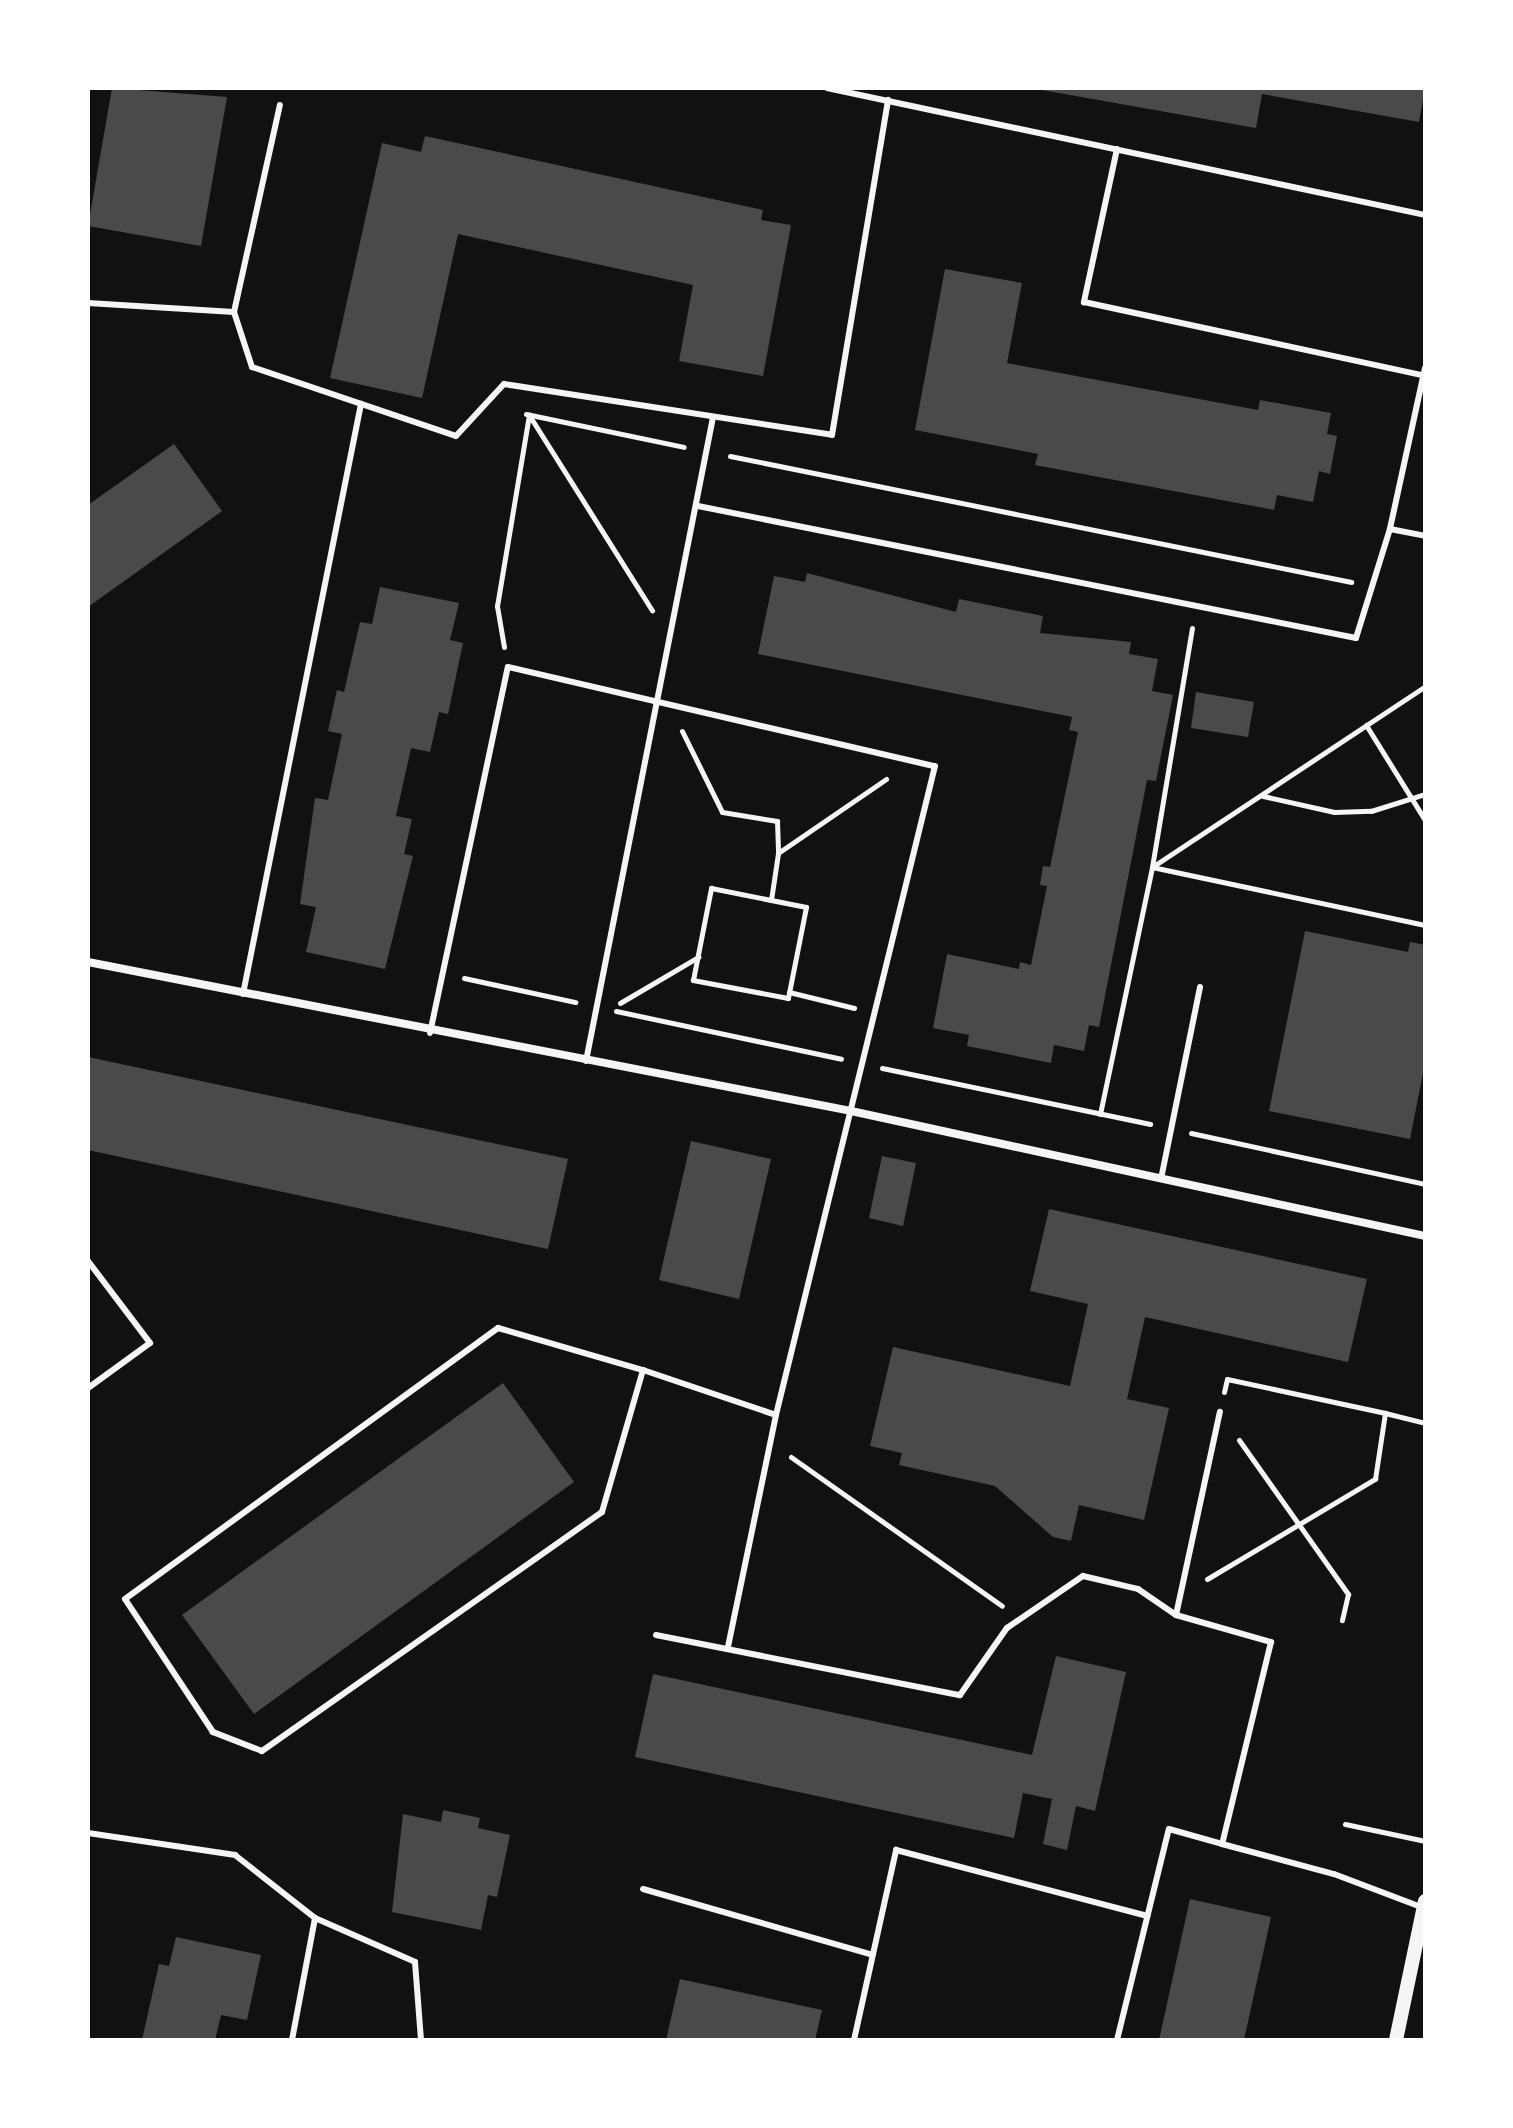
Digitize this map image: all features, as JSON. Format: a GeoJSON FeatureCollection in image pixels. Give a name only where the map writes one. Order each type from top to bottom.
{"type":"FeatureCollection","features":[{"type":"Feature","properties":{"kind":"street"},"geometry":{"type":"LineString","coordinates":[[88,962],[430,1033],[851,1111],[1425,1236]]}},
{"type":"Feature","properties":{"kind":"street"},"geometry":{"type":"LineString","coordinates":[[1396,2040],[1425,1906]]}},
{"type":"Feature","properties":{"kind":"lane"},"geometry":{"type":"LineString","coordinates":[[827,88],[1425,215]]}},
{"type":"Feature","properties":{"kind":"lane"},"geometry":{"type":"LineString","coordinates":[[280,105],[234,312],[252,367],[456,436],[504,384],[832,435],[888,100]]}},
{"type":"Feature","properties":{"kind":"lane"},"geometry":{"type":"LineString","coordinates":[[698,506],[1196,601],[1356,638],[1390,529],[1424,371],[1084,302],[1117,149]]}},
{"type":"Feature","properties":{"kind":"lane"},"geometry":{"type":"LineString","coordinates":[[88,303],[234,312]]}},
{"type":"Feature","properties":{"kind":"lane"},"geometry":{"type":"LineString","coordinates":[[243,994],[361,404]]}},
{"type":"Feature","properties":{"kind":"lane"},"geometry":{"type":"LineString","coordinates":[[586,1063],[698,506],[713,417]]}},
{"type":"Feature","properties":{"kind":"lane"},"geometry":{"type":"LineString","coordinates":[[1390,529],[1425,536]]}},
{"type":"Feature","properties":{"kind":"lane"},"geometry":{"type":"LineString","coordinates":[[430,1033],[508,667],[935,766],[776,1415],[728,1647]]}},
{"type":"Feature","properties":{"kind":"lane"},"geometry":{"type":"LineString","coordinates":[[1161,1179],[1200,987]]}},
{"type":"Feature","properties":{"kind":"lane"},"geometry":{"type":"LineString","coordinates":[[88,1261],[150,1343],[88,1388]]}},
{"type":"Feature","properties":{"kind":"lane"},"geometry":{"type":"LineString","coordinates":[[643,1370],[602,1512],[262,1751],[213,1732],[125,1599],[498,1328],[643,1370],[776,1415]]}},
{"type":"Feature","properties":{"kind":"lane"},"geometry":{"type":"LineString","coordinates":[[1176,1615],[1220,1412]]}},
{"type":"Feature","properties":{"kind":"lane"},"geometry":{"type":"LineString","coordinates":[[656,1635],[960,1695],[1021,1619],[1083,1576],[1138,1589],[1176,1615],[1271,1642],[1222,1844]]}},
{"type":"Feature","properties":{"kind":"lane"},"geometry":{"type":"LineString","coordinates":[[1117,2040],[1169,1829],[1334,1874],[1425,1906]]}},
{"type":"Feature","properties":{"kind":"lane"},"geometry":{"type":"LineString","coordinates":[[88,1833],[235,1855],[315,1918],[415,1962],[421,2040]]}},
{"type":"Feature","properties":{"kind":"lane"},"geometry":{"type":"LineString","coordinates":[[854,2040],[896,1850],[1148,1916]]}},
{"type":"Feature","properties":{"kind":"lane"},"geometry":{"type":"LineString","coordinates":[[643,1889],[873,1955]]}},
{"type":"Feature","properties":{"kind":"lane"},"geometry":{"type":"LineString","coordinates":[[292,2040],[315,1918]]}},
{"type":"Feature","properties":{"kind":"path"},"geometry":{"type":"LineString","coordinates":[[484,406],[1371,587]]}},
{"type":"Feature","properties":{"kind":"path"},"geometry":{"type":"LineString","coordinates":[[529,415],[670,638]]}},
{"type":"Feature","properties":{"kind":"path"},"geometry":{"type":"LineString","coordinates":[[508,667],[497,606],[529,415]]}},
{"type":"Feature","properties":{"kind":"path"},"geometry":{"type":"LineString","coordinates":[[1100,1114],[1152,867],[1196,601]]}},
{"type":"Feature","properties":{"kind":"path"},"geometry":{"type":"LineString","coordinates":[[1152,867],[1425,686]]}},
{"type":"Feature","properties":{"kind":"path"},"geometry":{"type":"LineString","coordinates":[[669,705],[722,812],[777,821],[778,853],[771,900]]}},
{"type":"Feature","properties":{"kind":"path"},"geometry":{"type":"LineString","coordinates":[[1366,725],[1425,820]]}},
{"type":"Feature","properties":{"kind":"path"},"geometry":{"type":"LineString","coordinates":[[778,853],[912,760]]}},
{"type":"Feature","properties":{"kind":"path"},"geometry":{"type":"LineString","coordinates":[[1262,795],[1334,812],[1425,794]]}},
{"type":"Feature","properties":{"kind":"path"},"geometry":{"type":"LineString","coordinates":[[1152,867],[1425,925]]}},
{"type":"Feature","properties":{"kind":"path"},"geometry":{"type":"LineString","coordinates":[[711,888],[806,907],[788,998],[693,980],[698,957],[711,888]]}},
{"type":"Feature","properties":{"kind":"path"},"geometry":{"type":"LineString","coordinates":[[698,957],[609,1009],[1425,1184]]}},
{"type":"Feature","properties":{"kind":"path"},"geometry":{"type":"LineString","coordinates":[[443,974],[597,1007]]}},
{"type":"Feature","properties":{"kind":"path"},"geometry":{"type":"LineString","coordinates":[[789,992],[875,1013]]}},
{"type":"Feature","properties":{"kind":"path"},"geometry":{"type":"LineString","coordinates":[[1342,1620],[1348,1594],[1220,1412],[1227,1379],[1425,1423]]}},
{"type":"Feature","properties":{"kind":"path"},"geometry":{"type":"LineString","coordinates":[[1180,1595],[1375,1479],[1385,1413]]}},
{"type":"Feature","properties":{"kind":"path"},"geometry":{"type":"LineString","coordinates":[[770,1443],[1021,1619]]}},
{"type":"Feature","properties":{"kind":"path"},"geometry":{"type":"LineString","coordinates":[[1345,1824],[1425,1841]]}},
{"type":"Feature","properties":{"kind":"building"},"geometry":{"type":"Polygon","coordinates":[[[112,88],[227,97],[201,246],[88,226],[112,88]]]}},
{"type":"Feature","properties":{"kind":"building"},"geometry":{"type":"Polygon","coordinates":[[[1425,88],[1419,122],[1262,94],[1256,128],[1042,90],[1425,88]]]}},
{"type":"Feature","properties":{"kind":"building"},"geometry":{"type":"Polygon","coordinates":[[[425,136],[763,210],[761,220],[791,225],[763,376],[679,361],[693,285],[458,234],[422,398],[330,378],[382,143],[421,152],[425,136]]]}},
{"type":"Feature","properties":{"kind":"building"},"geometry":{"type":"Polygon","coordinates":[[[945,269],[1022,283],[1007,363],[1258,410],[1260,400],[1331,413],[1327,434],[1337,436],[1330,474],[1319,471],[1313,502],[1277,495],[1274,510],[1035,465],[1038,454],[915,430],[945,269]]]}},
{"type":"Feature","properties":{"kind":"building"},"geometry":{"type":"Polygon","coordinates":[[[174,444],[222,511],[88,607],[88,505],[174,444]]]}},
{"type":"Feature","properties":{"kind":"building"},"geometry":{"type":"Polygon","coordinates":[[[807,573],[956,612],[959,599],[1043,616],[1040,633],[1131,642],[1129,654],[1158,659],[1152,691],[1173,695],[1156,781],[1147,780],[1099,1027],[1089,1025],[1084,1051],[1054,1045],[1051,1063],[967,1046],[969,1035],[933,1028],[947,954],[1019,969],[1020,962],[1031,965],[1047,886],[1040,885],[1043,866],[1050,867],[1078,732],[1069,730],[1072,717],[758,654],[774,576],[805,582],[807,573]]]}},
{"type":"Feature","properties":{"kind":"building"},"geometry":{"type":"Polygon","coordinates":[[[380,587],[459,603],[450,640],[463,643],[448,714],[439,712],[430,752],[411,748],[396,816],[412,819],[404,854],[413,856],[385,969],[306,952],[316,907],[300,904],[315,798],[328,800],[342,734],[328,731],[337,690],[344,692],[360,622],[372,624],[380,587]]]}},
{"type":"Feature","properties":{"kind":"building"},"geometry":{"type":"Polygon","coordinates":[[[1196,692],[1254,702],[1248,737],[1191,728],[1196,692]]]}},
{"type":"Feature","properties":{"kind":"building"},"geometry":{"type":"Polygon","coordinates":[[[1305,931],[1408,952],[1410,942],[1425,945],[1425,1063],[1410,1139],[1269,1111],[1305,931]]]}},
{"type":"Feature","properties":{"kind":"building"},"geometry":{"type":"Polygon","coordinates":[[[88,1057],[568,1159],[548,1249],[88,1150],[88,1057]]]}},
{"type":"Feature","properties":{"kind":"building"},"geometry":{"type":"Polygon","coordinates":[[[691,1141],[771,1159],[739,1299],[659,1280],[691,1141]]]}},
{"type":"Feature","properties":{"kind":"building"},"geometry":{"type":"Polygon","coordinates":[[[882,1156],[916,1163],[903,1226],[869,1218],[882,1156]]]}},
{"type":"Feature","properties":{"kind":"building"},"geometry":{"type":"Polygon","coordinates":[[[1049,1209],[1367,1279],[1348,1362],[1145,1317],[1127,1399],[1169,1408],[1144,1520],[1079,1505],[1071,1541],[1053,1537],[995,1486],[899,1465],[902,1453],[870,1446],[893,1347],[1070,1386],[1088,1304],[1030,1291],[1049,1209]]]}},
{"type":"Feature","properties":{"kind":"building"},"geometry":{"type":"Polygon","coordinates":[[[503,1383],[574,1482],[254,1714],[182,1615],[503,1383]]]}},
{"type":"Feature","properties":{"kind":"building"},"geometry":{"type":"Polygon","coordinates":[[[1056,1656],[1126,1672],[1095,1811],[1076,1806],[1067,1850],[1043,1844],[1052,1799],[1023,1793],[1014,1838],[635,1757],[653,1674],[1032,1755],[1056,1656]]]}},
{"type":"Feature","properties":{"kind":"building"},"geometry":{"type":"Polygon","coordinates":[[[443,1810],[480,1818],[478,1828],[510,1835],[497,1897],[488,1895],[481,1930],[392,1912],[403,1814],[441,1822],[443,1810]]]}},
{"type":"Feature","properties":{"kind":"building"},"geometry":{"type":"Polygon","coordinates":[[[1190,1899],[1271,1917],[1244,2040],[1159,2040],[1190,1899]]]}},
{"type":"Feature","properties":{"kind":"building"},"geometry":{"type":"Polygon","coordinates":[[[176,1937],[261,1955],[247,2020],[221,2015],[215,2040],[142,2040],[159,1964],[169,1966],[176,1937]]]}},
{"type":"Feature","properties":{"kind":"building"},"geometry":{"type":"Polygon","coordinates":[[[680,1979],[822,2010],[815,2040],[666,2040],[680,1979]]]}}]}
